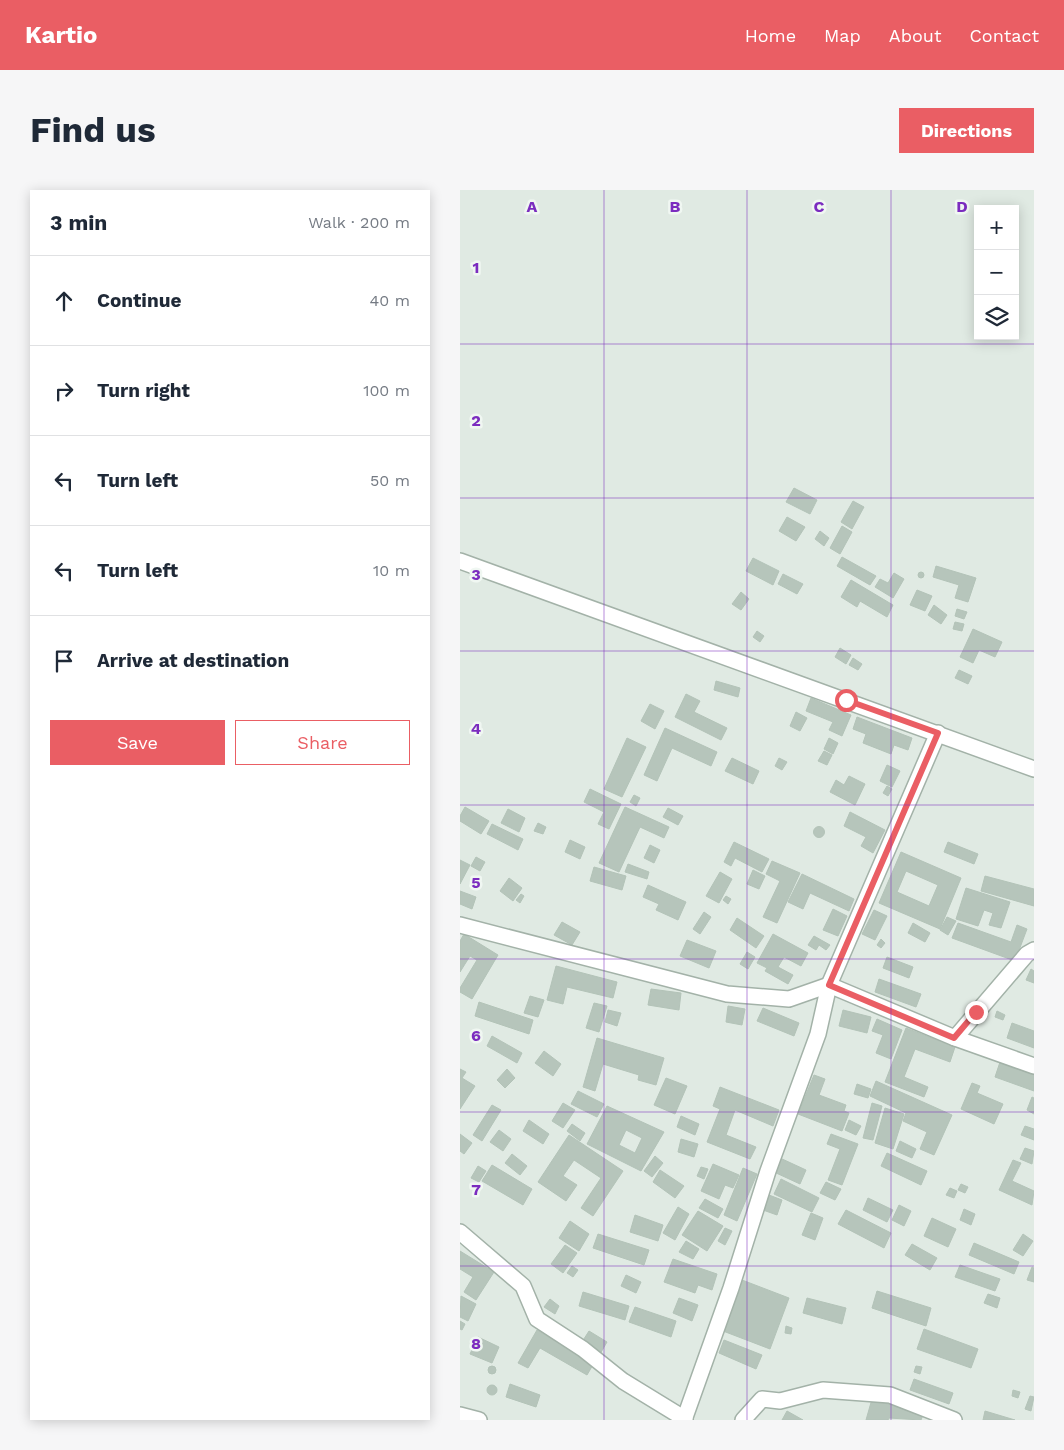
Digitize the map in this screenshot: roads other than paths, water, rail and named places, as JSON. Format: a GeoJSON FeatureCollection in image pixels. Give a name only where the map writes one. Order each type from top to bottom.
{"type":"FeatureCollection","features":[{"type":"Feature","properties":{"kind":"street"},"geometry":{"type":"LineString","coordinates":[[460,561],[1034,769]]}},
{"type":"Feature","properties":{"kind":"street"},"geometry":{"type":"LineString","coordinates":[[460,1232],[524,1286],[537,1319],[583,1349],[623,1381],[684,1419],[731,1288],[768,1171],[818,1034],[829,985],[938,733]]}},
{"type":"Feature","properties":{"kind":"street"},"geometry":{"type":"LineString","coordinates":[[460,925],[727,994],[789,999],[829,985],[954,1038],[1034,1066]]}},
{"type":"Feature","properties":{"kind":"street"},"geometry":{"type":"LineString","coordinates":[[954,1038],[1027,954],[1034,950]]}},
{"type":"Feature","properties":{"kind":"street"},"geometry":{"type":"LineString","coordinates":[[743,1420],[762,1398],[780,1401],[823,1390],[890,1395],[954,1420]]}},
{"type":"Feature","properties":{"kind":"street"},"geometry":{"type":"LineString","coordinates":[[460,1415],[479,1420]]}}]}
